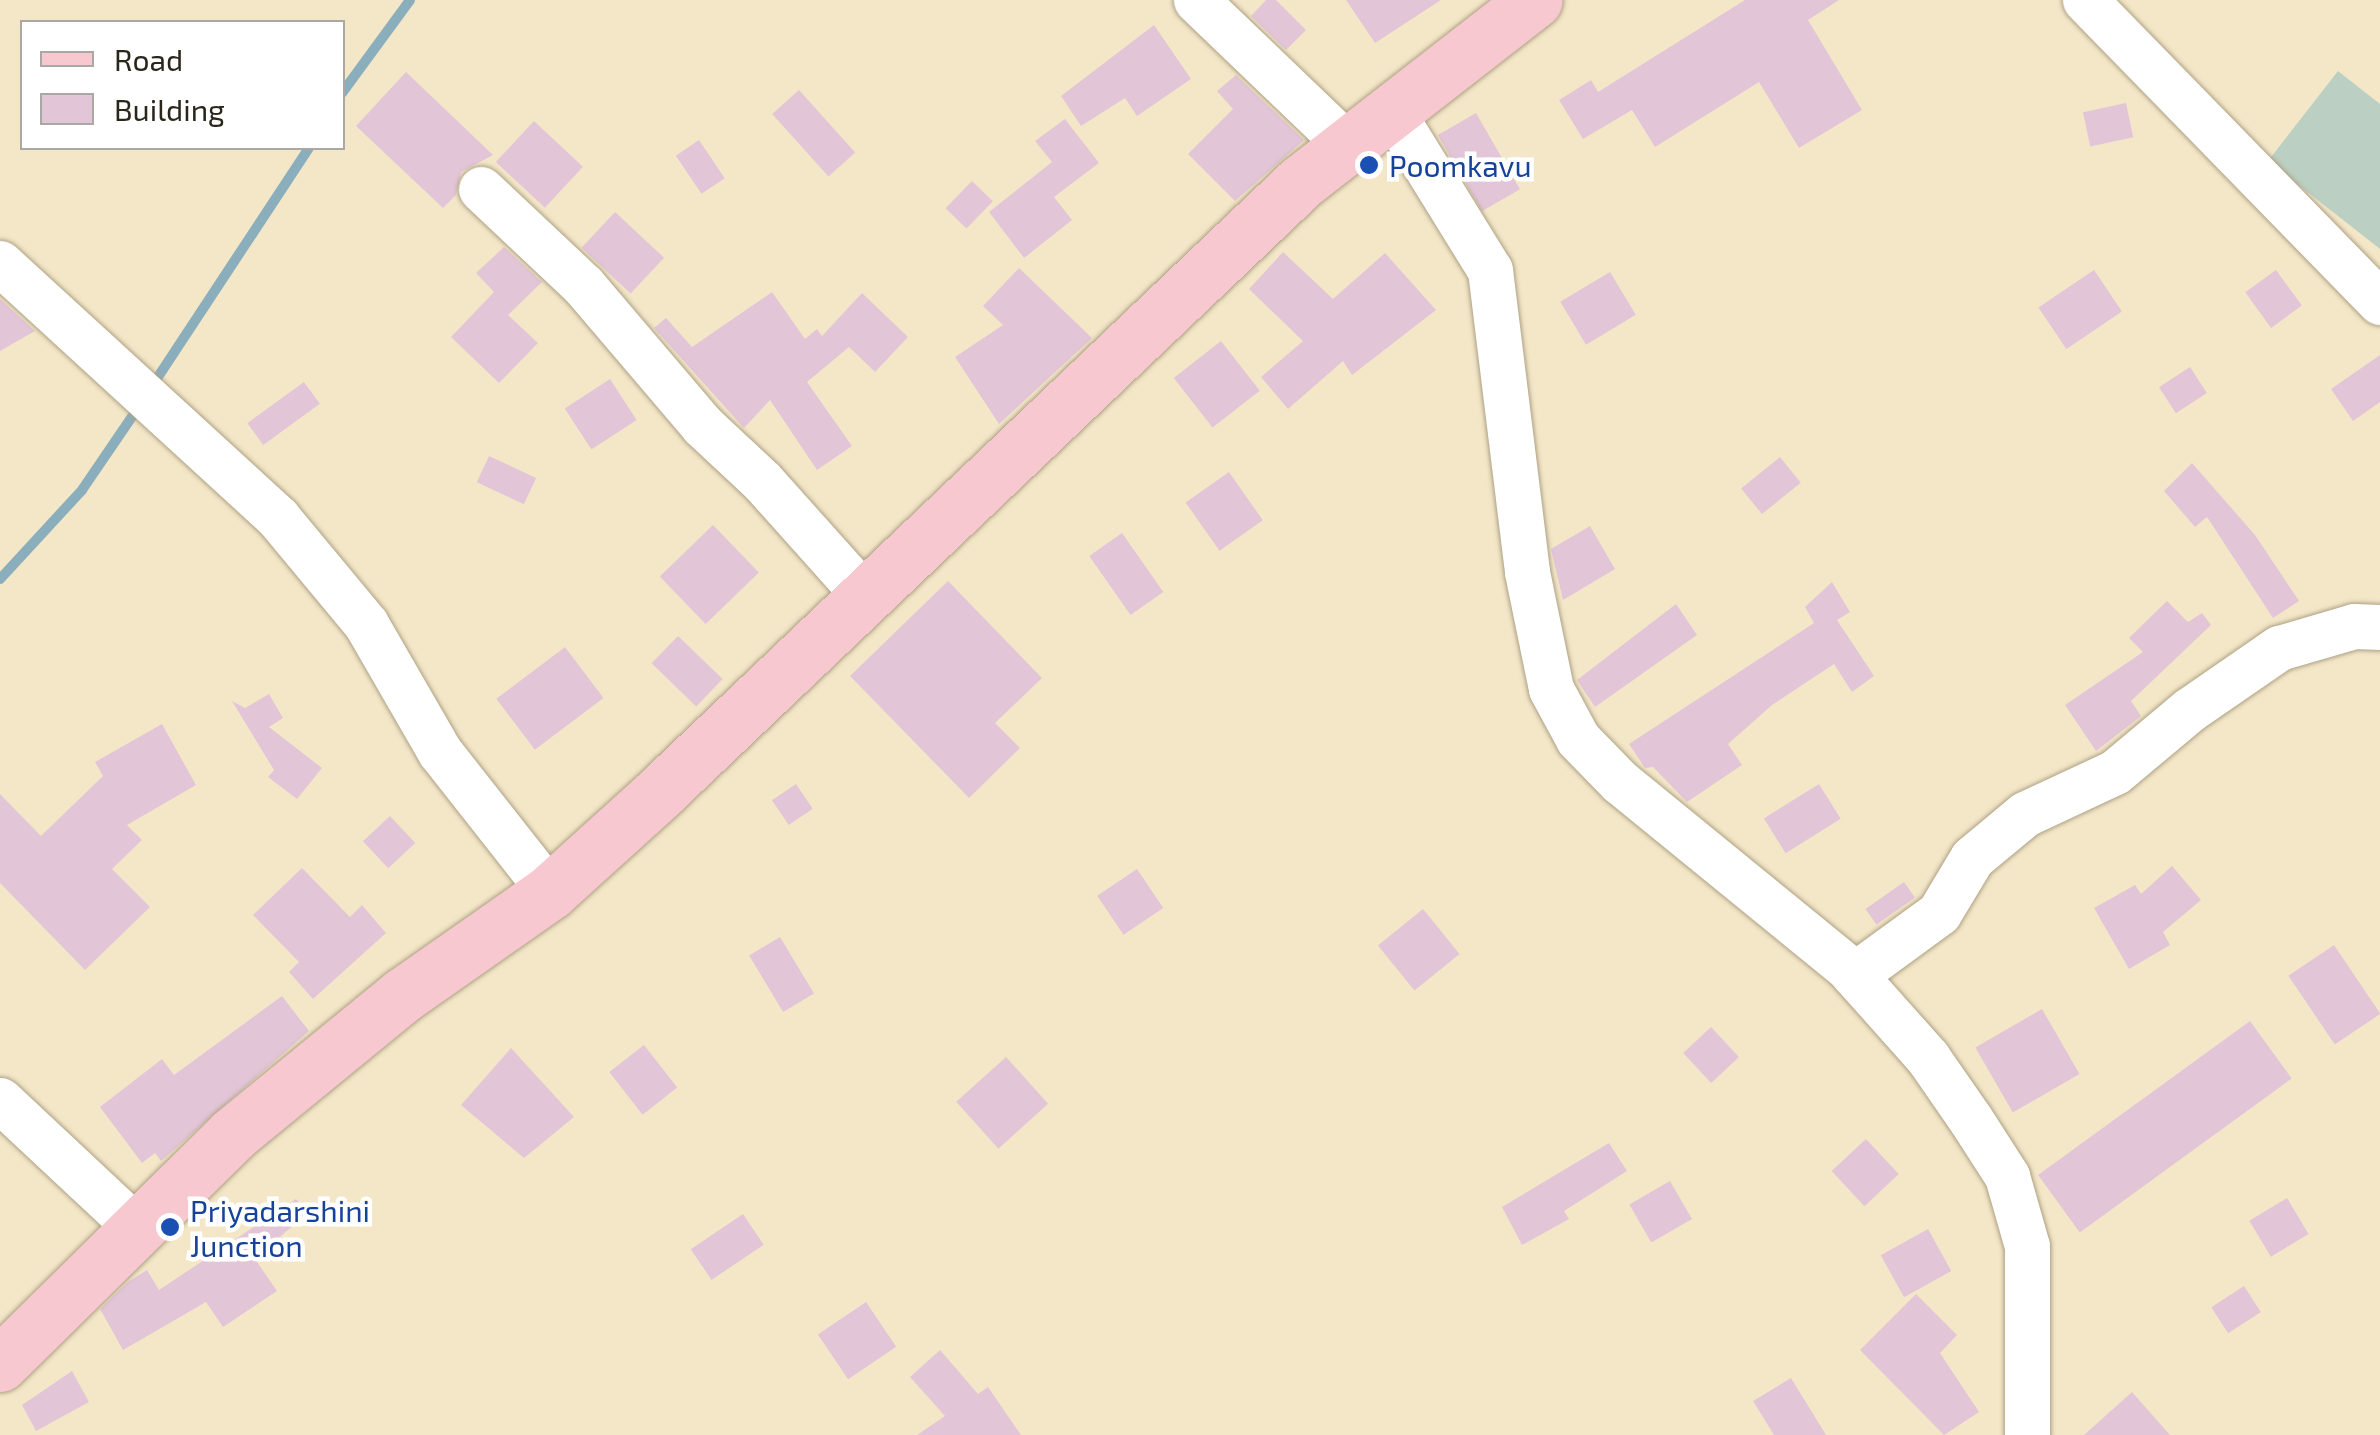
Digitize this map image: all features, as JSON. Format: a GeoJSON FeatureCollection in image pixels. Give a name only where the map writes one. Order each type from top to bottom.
{"type":"FeatureCollection","features":[{"type":"Feature","properties":{"kind":"main road"},"geometry":{"type":"LineString","coordinates":[[0,1364],[140,1231],[233,1134],[403,995],[550,892],[1346,145],[1535,0]]}},
{"type":"Feature","properties":{"kind":"street"},"geometry":{"type":"LineString","coordinates":[[1196,0],[1346,145]]}},
{"type":"Feature","properties":{"kind":"street"},"geometry":{"type":"LineString","coordinates":[[2086,0],[2380,302]]}},
{"type":"Feature","properties":{"kind":"street"},"geometry":{"type":"LineString","coordinates":[[1391,110],[1490,270],[1527,572],[1551,689],[1578,739],[1620,782],[1854,975],[1928,1058],[2007,1176],[2027,1246],[2026,1435]]}},
{"type":"Feature","properties":{"kind":"street"},"geometry":{"type":"LineString","coordinates":[[481,190],[583,285],[702,425],[762,480],[866,596]]}},
{"type":"Feature","properties":{"kind":"street"},"geometry":{"type":"LineString","coordinates":[[0,263],[278,518],[366,624],[440,752],[550,892]]}},
{"type":"Feature","properties":{"kind":"street"},"geometry":{"type":"LineString","coordinates":[[1854,975],[1939,914],[1972,858],[2025,814],[2115,772],[2189,710],[2278,648],[2354,626],[2380,628]]}},
{"type":"Feature","properties":{"kind":"street"},"geometry":{"type":"LineString","coordinates":[[0,1100],[140,1231]]}},
{"type":"Feature","properties":{"kind":"green space"},"geometry":{"type":"Polygon","coordinates":[[[2338,71],[2380,104],[2380,249],[2268,161],[2338,71]]]}},
{"type":"Feature","properties":{"kind":"building"},"geometry":{"type":"Polygon","coordinates":[[[1266,0],[1276,0],[1306,30],[1286,50],[1251,16],[1266,0]]]}},
{"type":"Feature","properties":{"kind":"building"},"geometry":{"type":"Polygon","coordinates":[[[1346,0],[1441,0],[1375,43],[1346,0]]]}},
{"type":"Feature","properties":{"kind":"building"},"geometry":{"type":"Polygon","coordinates":[[[1745,0],[1839,0],[1808,20],[1862,110],[1799,148],[1759,82],[1655,147],[1632,110],[1583,139],[1559,100],[1591,80],[1598,92],[1745,0]]]}},
{"type":"Feature","properties":{"kind":"building"},"geometry":{"type":"Polygon","coordinates":[[[1154,25],[1191,79],[1137,116],[1125,98],[1081,126],[1061,96],[1154,25]]]}},
{"type":"Feature","properties":{"kind":"building"},"geometry":{"type":"Polygon","coordinates":[[[406,72],[493,155],[461,172],[456,195],[443,208],[356,126],[406,72]]]}},
{"type":"Feature","properties":{"kind":"building"},"geometry":{"type":"Polygon","coordinates":[[[1236,75],[1304,140],[1235,201],[1188,154],[1233,109],[1217,91],[1236,75]]]}},
{"type":"Feature","properties":{"kind":"building"},"geometry":{"type":"Polygon","coordinates":[[[799,90],[855,152],[828,177],[772,114],[799,90]]]}},
{"type":"Feature","properties":{"kind":"building"},"geometry":{"type":"Polygon","coordinates":[[[2126,103],[2133,137],[2090,146],[2083,112],[2126,103]]]}},
{"type":"Feature","properties":{"kind":"building"},"geometry":{"type":"Polygon","coordinates":[[[1476,113],[1520,189],[1482,211],[1438,135],[1476,113]]]}},
{"type":"Feature","properties":{"kind":"building"},"geometry":{"type":"Polygon","coordinates":[[[1065,119],[1099,163],[1054,197],[1072,220],[1024,258],[989,212],[1052,162],[1035,141],[1065,119]]]}},
{"type":"Feature","properties":{"kind":"building"},"geometry":{"type":"Polygon","coordinates":[[[534,121],[583,167],[545,208],[496,162],[534,121]]]}},
{"type":"Feature","properties":{"kind":"building"},"geometry":{"type":"Polygon","coordinates":[[[699,140],[725,178],[702,194],[676,156],[699,140]]]}},
{"type":"Feature","properties":{"kind":"building"},"geometry":{"type":"Polygon","coordinates":[[[972,181],[993,201],[966,228],[946,208],[972,181]]]}},
{"type":"Feature","properties":{"kind":"building"},"geometry":{"type":"Polygon","coordinates":[[[615,212],[664,258],[631,294],[582,248],[615,212]]]}},
{"type":"Feature","properties":{"kind":"building"},"geometry":{"type":"Polygon","coordinates":[[[504,247],[542,282],[508,315],[538,343],[499,383],[451,337],[494,292],[476,273],[504,247]]]}},
{"type":"Feature","properties":{"kind":"building"},"geometry":{"type":"Polygon","coordinates":[[[1283,252],[1333,299],[1385,253],[1436,310],[1352,375],[1343,361],[1288,409],[1261,377],[1303,341],[1249,289],[1283,252]]]}},
{"type":"Feature","properties":{"kind":"building"},"geometry":{"type":"Polygon","coordinates":[[[1019,268],[1092,338],[999,424],[955,357],[1003,325],[983,306],[1019,268]]]}},
{"type":"Feature","properties":{"kind":"building"},"geometry":{"type":"Polygon","coordinates":[[[2094,270],[2122,311],[2066,349],[2038,307],[2094,270]]]}},
{"type":"Feature","properties":{"kind":"building"},"geometry":{"type":"Polygon","coordinates":[[[2276,270],[2302,306],[2271,328],[2245,292],[2276,270]]]}},
{"type":"Feature","properties":{"kind":"building"},"geometry":{"type":"Polygon","coordinates":[[[1610,272],[1636,315],[1586,345],[1560,302],[1610,272]]]}},
{"type":"Feature","properties":{"kind":"building"},"geometry":{"type":"Polygon","coordinates":[[[772,292],[805,339],[817,329],[822,336],[862,293],[908,337],[875,372],[849,347],[807,382],[852,446],[817,470],[770,400],[744,428],[654,328],[666,318],[692,347],[772,292]]]}},
{"type":"Feature","properties":{"kind":"building"},"geometry":{"type":"Polygon","coordinates":[[[0,299],[35,331],[0,351],[0,299]]]}},
{"type":"Feature","properties":{"kind":"building"},"geometry":{"type":"Polygon","coordinates":[[[1221,341],[1260,391],[1213,428],[1174,378],[1221,341]]]}},
{"type":"Feature","properties":{"kind":"building"},"geometry":{"type":"Polygon","coordinates":[[[2380,355],[2380,402],[2353,421],[2331,389],[2380,355]]]}},
{"type":"Feature","properties":{"kind":"building"},"geometry":{"type":"Polygon","coordinates":[[[2190,367],[2207,393],[2176,413],[2159,387],[2190,367]]]}},
{"type":"Feature","properties":{"kind":"building"},"geometry":{"type":"Polygon","coordinates":[[[610,379],[637,420],[591,450],[565,408],[610,379]]]}},
{"type":"Feature","properties":{"kind":"building"},"geometry":{"type":"Polygon","coordinates":[[[304,382],[320,404],[263,445],[247,423],[304,382]]]}},
{"type":"Feature","properties":{"kind":"building"},"geometry":{"type":"Polygon","coordinates":[[[489,456],[536,478],[524,504],[477,482],[489,456]]]}},
{"type":"Feature","properties":{"kind":"building"},"geometry":{"type":"Polygon","coordinates":[[[1780,457],[1801,483],[1762,514],[1741,488],[1780,457]]]}},
{"type":"Feature","properties":{"kind":"building"},"geometry":{"type":"Polygon","coordinates":[[[2192,463],[2255,535],[2299,601],[2273,618],[2207,517],[2195,527],[2164,491],[2192,463]]]}},
{"type":"Feature","properties":{"kind":"building"},"geometry":{"type":"Polygon","coordinates":[[[1229,472],[1263,520],[1219,551],[1186,502],[1229,472]]]}},
{"type":"Feature","properties":{"kind":"building"},"geometry":{"type":"Polygon","coordinates":[[[713,525],[759,572],[706,624],[660,576],[713,525]]]}},
{"type":"Feature","properties":{"kind":"building"},"geometry":{"type":"Polygon","coordinates":[[[1590,526],[1615,569],[1563,600],[1551,549],[1590,526]]]}},
{"type":"Feature","properties":{"kind":"building"},"geometry":{"type":"Polygon","coordinates":[[[1122,533],[1163,592],[1131,615],[1089,556],[1122,533]]]}},
{"type":"Feature","properties":{"kind":"building"},"geometry":{"type":"Polygon","coordinates":[[[948,581],[1042,678],[995,723],[1020,748],[969,798],[850,676],[948,581]]]}},
{"type":"Feature","properties":{"kind":"building"},"geometry":{"type":"Polygon","coordinates":[[[1832,582],[1850,612],[1837,620],[1874,676],[1852,692],[1834,664],[1772,705],[1728,744],[1742,765],[1687,802],[1653,767],[1645,768],[1629,744],[1814,623],[1805,607],[1832,582]]]}},
{"type":"Feature","properties":{"kind":"building"},"geometry":{"type":"Polygon","coordinates":[[[2167,601],[2188,622],[2202,613],[2211,625],[2131,701],[2141,716],[2096,751],[2065,705],[2143,652],[2129,638],[2167,601]]]}},
{"type":"Feature","properties":{"kind":"building"},"geometry":{"type":"Polygon","coordinates":[[[1676,604],[1697,635],[1595,707],[1577,680],[1676,604]]]}},
{"type":"Feature","properties":{"kind":"building"},"geometry":{"type":"Polygon","coordinates":[[[678,636],[723,679],[696,706],[652,663],[678,636]]]}},
{"type":"Feature","properties":{"kind":"building"},"geometry":{"type":"Polygon","coordinates":[[[565,647],[604,698],[535,750],[496,699],[565,647]]]}},
{"type":"Feature","properties":{"kind":"building"},"geometry":{"type":"Polygon","coordinates":[[[269,694],[283,718],[269,727],[322,768],[297,799],[268,777],[274,770],[232,701],[245,708],[269,694]]]}},
{"type":"Feature","properties":{"kind":"building"},"geometry":{"type":"Polygon","coordinates":[[[162,724],[196,785],[127,825],[142,840],[112,869],[150,907],[85,970],[0,883],[0,794],[41,836],[103,776],[95,762],[162,724]]]}},
{"type":"Feature","properties":{"kind":"building"},"geometry":{"type":"Polygon","coordinates":[[[796,784],[813,809],[789,825],[772,800],[796,784]]]}},
{"type":"Feature","properties":{"kind":"building"},"geometry":{"type":"Polygon","coordinates":[[[1819,784],[1841,819],[1786,853],[1764,818],[1819,784]]]}},
{"type":"Feature","properties":{"kind":"building"},"geometry":{"type":"Polygon","coordinates":[[[390,816],[415,843],[388,868],[363,841],[390,816]]]}},
{"type":"Feature","properties":{"kind":"building"},"geometry":{"type":"Polygon","coordinates":[[[2172,866],[2201,900],[2163,932],[2170,945],[2129,969],[2094,908],[2135,885],[2141,894],[2172,866]]]}},
{"type":"Feature","properties":{"kind":"building"},"geometry":{"type":"Polygon","coordinates":[[[302,868],[350,917],[362,905],[386,933],[313,999],[289,972],[299,962],[253,915],[302,868]]]}},
{"type":"Feature","properties":{"kind":"building"},"geometry":{"type":"Polygon","coordinates":[[[1137,869],[1163,908],[1123,935],[1097,896],[1137,869]]]}},
{"type":"Feature","properties":{"kind":"building"},"geometry":{"type":"Polygon","coordinates":[[[1904,882],[1915,898],[1876,925],[1865,909],[1904,882]]]}},
{"type":"Feature","properties":{"kind":"building"},"geometry":{"type":"Polygon","coordinates":[[[1423,909],[1460,954],[1414,991],[1378,946],[1423,909]]]}},
{"type":"Feature","properties":{"kind":"building"},"geometry":{"type":"Polygon","coordinates":[[[780,937],[814,994],[783,1012],[749,956],[780,937]]]}},
{"type":"Feature","properties":{"kind":"building"},"geometry":{"type":"Polygon","coordinates":[[[2334,945],[2380,1013],[2335,1045],[2288,976],[2334,945]]]}},
{"type":"Feature","properties":{"kind":"building"},"geometry":{"type":"Polygon","coordinates":[[[282,996],[309,1031],[161,1161],[155,1153],[142,1163],[100,1107],[162,1059],[174,1075],[282,996]]]}},
{"type":"Feature","properties":{"kind":"building"},"geometry":{"type":"Polygon","coordinates":[[[2042,1009],[2080,1074],[2013,1112],[1975,1048],[2042,1009]]]}},
{"type":"Feature","properties":{"kind":"building"},"geometry":{"type":"Polygon","coordinates":[[[2250,1021],[2292,1078],[2080,1232],[2038,1175],[2250,1021]]]}},
{"type":"Feature","properties":{"kind":"building"},"geometry":{"type":"Polygon","coordinates":[[[1711,1027],[1739,1057],[1711,1083],[1683,1053],[1711,1027]]]}},
{"type":"Feature","properties":{"kind":"building"},"geometry":{"type":"Polygon","coordinates":[[[644,1045],[677,1088],[643,1115],[609,1072],[644,1045]]]}},
{"type":"Feature","properties":{"kind":"building"},"geometry":{"type":"Polygon","coordinates":[[[511,1048],[574,1117],[524,1158],[461,1105],[511,1048]]]}},
{"type":"Feature","properties":{"kind":"building"},"geometry":{"type":"Polygon","coordinates":[[[1006,1057],[1048,1104],[998,1149],[956,1102],[1006,1057]]]}},
{"type":"Feature","properties":{"kind":"building"},"geometry":{"type":"Polygon","coordinates":[[[1866,1139],[1899,1174],[1864,1206],[1832,1171],[1866,1139]]]}},
{"type":"Feature","properties":{"kind":"building"},"geometry":{"type":"Polygon","coordinates":[[[1609,1143],[1627,1171],[1564,1211],[1569,1219],[1522,1245],[1502,1207],[1609,1143]]]}},
{"type":"Feature","properties":{"kind":"building"},"geometry":{"type":"Polygon","coordinates":[[[1670,1181],[1692,1219],[1651,1243],[1629,1204],[1670,1181]]]}},
{"type":"Feature","properties":{"kind":"building"},"geometry":{"type":"Polygon","coordinates":[[[2287,1198],[2309,1234],[2271,1257],[2249,1221],[2287,1198]]]}},
{"type":"Feature","properties":{"kind":"building"},"geometry":{"type":"Polygon","coordinates":[[[296,1199],[307,1213],[255,1259],[277,1291],[223,1327],[206,1302],[123,1350],[100,1309],[128,1282],[147,1270],[159,1290],[296,1199]]]}},
{"type":"Feature","properties":{"kind":"building"},"geometry":{"type":"Polygon","coordinates":[[[743,1214],[764,1245],[711,1280],[691,1249],[743,1214]]]}},
{"type":"Feature","properties":{"kind":"building"},"geometry":{"type":"Polygon","coordinates":[[[1928,1229],[1951,1271],[1904,1297],[1881,1255],[1928,1229]]]}},
{"type":"Feature","properties":{"kind":"building"},"geometry":{"type":"Polygon","coordinates":[[[2244,1286],[2261,1312],[2228,1333],[2211,1307],[2244,1286]]]}},
{"type":"Feature","properties":{"kind":"building"},"geometry":{"type":"Polygon","coordinates":[[[1916,1294],[1957,1335],[1940,1353],[1979,1412],[1944,1435],[1860,1350],[1916,1294]]]}},
{"type":"Feature","properties":{"kind":"building"},"geometry":{"type":"Polygon","coordinates":[[[866,1302],[896,1347],[848,1379],[818,1334],[866,1302]]]}},
{"type":"Feature","properties":{"kind":"building"},"geometry":{"type":"Polygon","coordinates":[[[940,1350],[978,1394],[988,1387],[1021,1435],[917,1435],[945,1416],[910,1377],[940,1350]]]}},
{"type":"Feature","properties":{"kind":"building"},"geometry":{"type":"Polygon","coordinates":[[[72,1371],[89,1402],[36,1431],[22,1405],[72,1371]]]}},
{"type":"Feature","properties":{"kind":"building"},"geometry":{"type":"Polygon","coordinates":[[[1791,1378],[1826,1435],[1774,1435],[1753,1401],[1791,1378]]]}},
{"type":"Feature","properties":{"kind":"building"},"geometry":{"type":"Polygon","coordinates":[[[2132,1392],[2170,1435],[2084,1435],[2132,1392]]]}},
{"type":"Feature","properties":{"kind":"waterway"},"geometry":{"type":"LineString","coordinates":[[345,89],[410,0]]}},
{"type":"Feature","properties":{"kind":"waterway"},"geometry":{"type":"LineString","coordinates":[[152,386],[308,150]]}},
{"type":"Feature","properties":{"kind":"waterway"},"geometry":{"type":"LineString","coordinates":[[0,579],[82,490],[140,405]]}},
{"type":"Feature","properties":{"kind":"place","name":"Poomkavu"},"geometry":{"type":"Point","coordinates":[1369,165]}},
{"type":"Feature","properties":{"kind":"place","name":"Priyadarshini Junction"},"geometry":{"type":"Point","coordinates":[170,1227]}}]}
